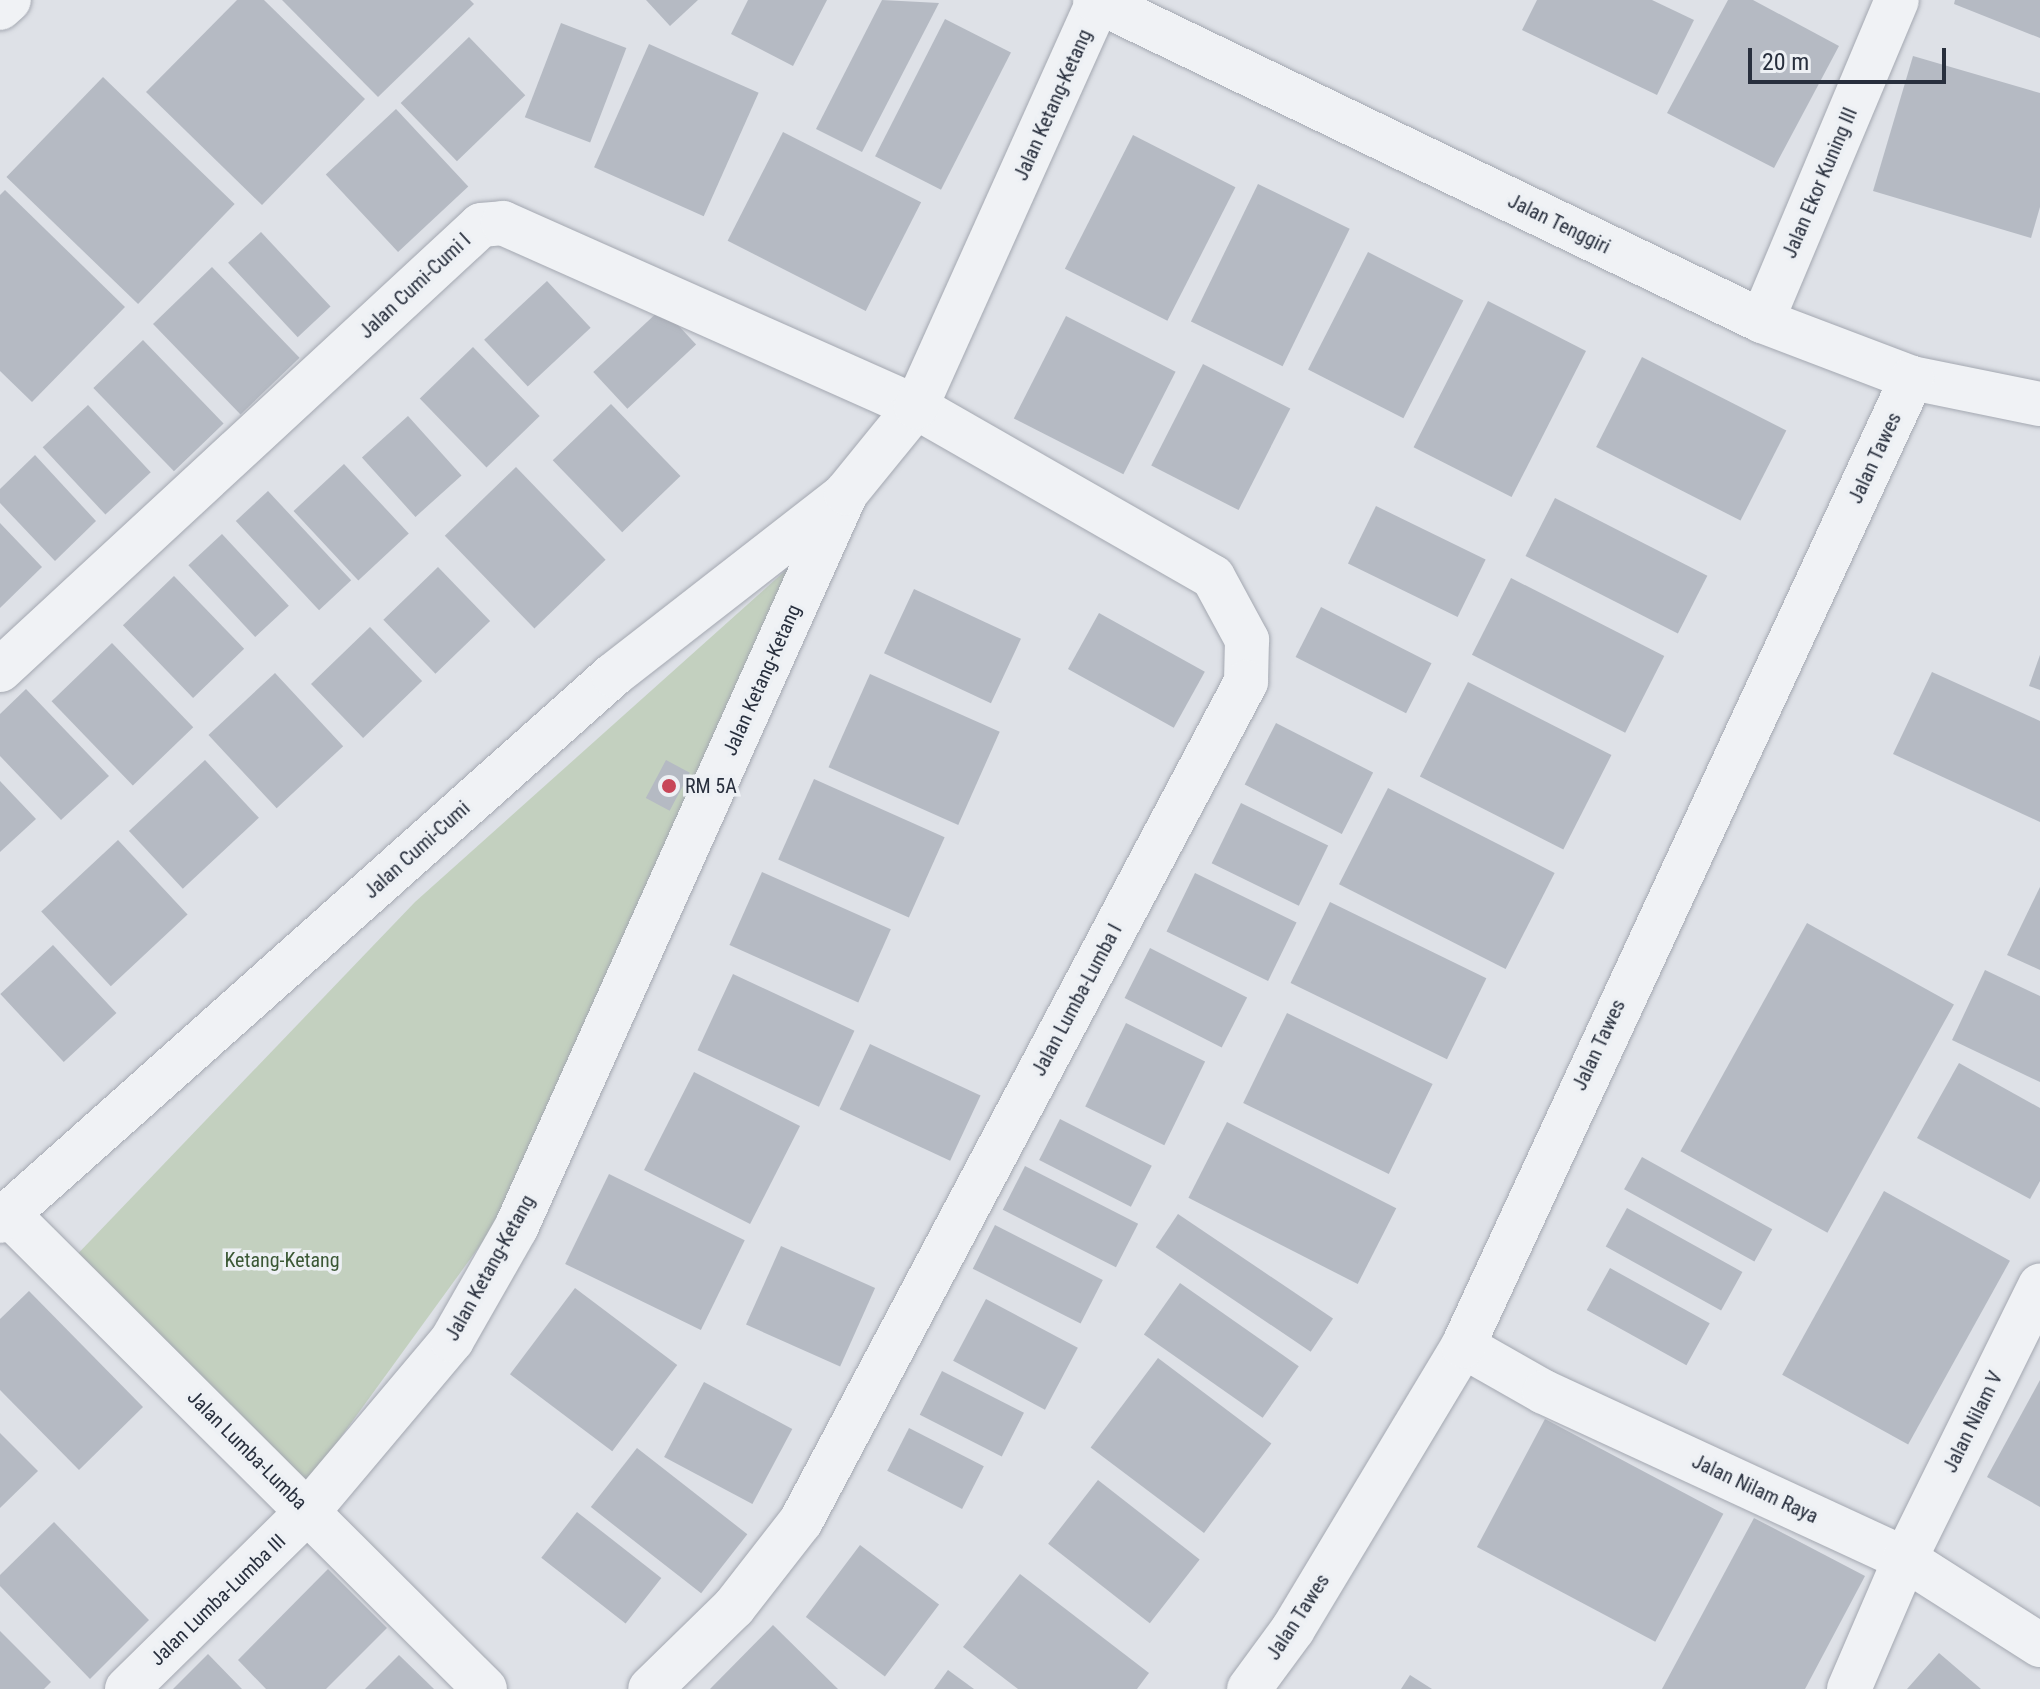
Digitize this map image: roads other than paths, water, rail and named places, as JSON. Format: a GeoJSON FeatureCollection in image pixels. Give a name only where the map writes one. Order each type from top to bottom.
{"type":"FeatureCollection","features":[{"type":"Feature","properties":{"kind":"street"},"geometry":{"type":"LineString","coordinates":[[0,8],[9,0]]}},
{"type":"Feature","properties":{"kind":"street","name":"Jalan Ekor Kuning III"},"geometry":{"type":"LineString","coordinates":[[1762,321],[1897,0]]}},
{"type":"Feature","properties":{"kind":"street","name":"Jalan Tenggiri"},"geometry":{"type":"LineString","coordinates":[[1096,1],[1762,321],[1912,378],[2040,404]]}},
{"type":"Feature","properties":{"kind":"street","name":"Jalan Ketang-Ketang"},"geometry":{"type":"LineString","coordinates":[[309,1510],[452,1340],[516,1228],[846,493],[916,407],[1096,1]]}},
{"type":"Feature","properties":{"kind":"street","name":"Jalan Cumi-Cumi I"},"geometry":{"type":"LineString","coordinates":[[0,670],[481,225],[503,223],[524,229],[916,407]]}},
{"type":"Feature","properties":{"kind":"street","name":"Jalan Tawes"},"geometry":{"type":"LineString","coordinates":[[1249,1689],[1293,1629],[1463,1346],[1513,1228],[1912,378]]}},
{"type":"Feature","properties":{"kind":"street","name":"Jalan Lumba-Lumba I"},"geometry":{"type":"LineString","coordinates":[[650,1689],[734,1607],[801,1521],[1246,682],[1247,640],[1213,577],[916,407]]}},
{"type":"Feature","properties":{"kind":"street","name":"Jalan Cumi-Cumi"},"geometry":{"type":"LineString","coordinates":[[4,1217],[613,675],[846,493]]}},
{"type":"Feature","properties":{"kind":"street","name":"Jalan Lumba-Lumba"},"geometry":{"type":"LineString","coordinates":[[4,1217],[309,1510],[485,1689]]}},
{"type":"Feature","properties":{"kind":"street","name":"Jalan Nilam V"},"geometry":{"type":"LineString","coordinates":[[1849,1689],[1905,1559],[2040,1286]]}},
{"type":"Feature","properties":{"kind":"street","name":"Jalan Nilam Raya"},"geometry":{"type":"LineString","coordinates":[[1463,1346],[1544,1392],[1905,1559],[2040,1645]]}},
{"type":"Feature","properties":{"kind":"street","name":"Jalan Lumba-Lumba III"},"geometry":{"type":"LineString","coordinates":[[127,1689],[309,1510]]}},
{"type":"Feature","properties":{"kind":"place","name":"RM 5A"},"geometry":{"type":"Point","coordinates":[669,786]}},
{"type":"Feature","properties":{"kind":"park label","name":"Ketang-Ketang"},"geometry":{"type":"Point","coordinates":[282,1260]}}]}
